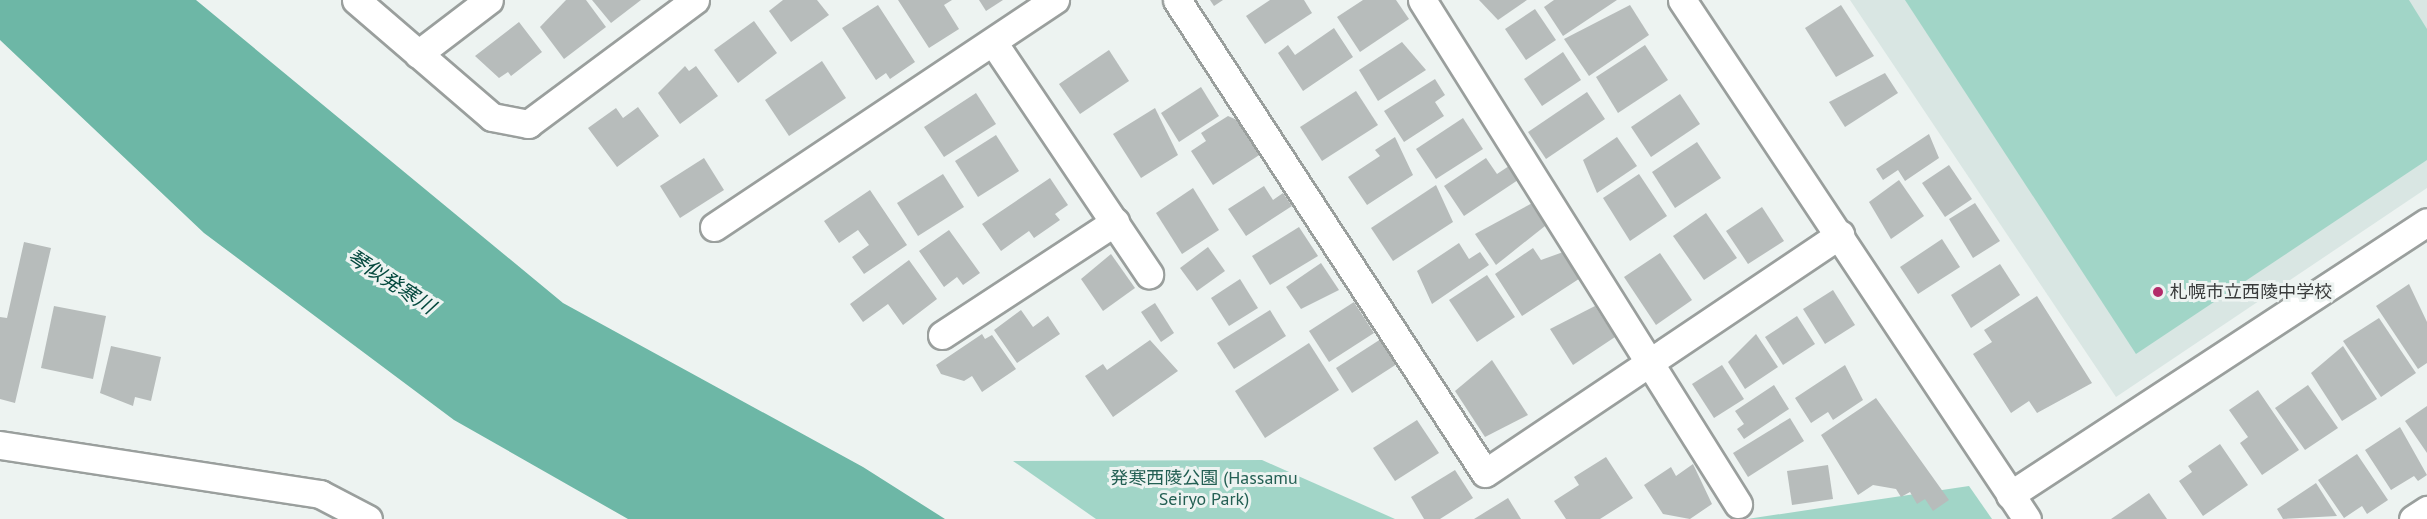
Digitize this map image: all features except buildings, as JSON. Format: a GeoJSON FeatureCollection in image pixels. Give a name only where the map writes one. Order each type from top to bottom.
{"type":"FeatureCollection","features":[{"type":"Feature","properties":{"kind":"street"},"geometry":{"type":"LineString","coordinates":[[356,0],[492,117],[528,124],[695,0]]}},
{"type":"Feature","properties":{"kind":"street"},"geometry":{"type":"LineString","coordinates":[[418,54],[489,0]]}},
{"type":"Feature","properties":{"kind":"street"},"geometry":{"type":"LineString","coordinates":[[714,227],[1054,0]]}},
{"type":"Feature","properties":{"kind":"street"},"geometry":{"type":"LineString","coordinates":[[1177,0],[1485,473],[1840,234]]}},
{"type":"Feature","properties":{"kind":"street"},"geometry":{"type":"LineString","coordinates":[[1422,0],[1652,360],[1738,504]]}},
{"type":"Feature","properties":{"kind":"street"},"geometry":{"type":"LineString","coordinates":[[1682,0],[1840,234],[2027,519]]}},
{"type":"Feature","properties":{"kind":"street"},"geometry":{"type":"LineString","coordinates":[[993,42],[1149,274]]}},
{"type":"Feature","properties":{"kind":"street"},"geometry":{"type":"LineString","coordinates":[[942,335],[1114,222]]}},
{"type":"Feature","properties":{"kind":"street"},"geometry":{"type":"LineString","coordinates":[[2010,495],[2426,223]]}},
{"type":"Feature","properties":{"kind":"street"},"geometry":{"type":"LineString","coordinates":[[0,445],[320,494],[368,519]]}},
{"type":"Feature","properties":{"kind":"street"},"geometry":{"type":"LineString","coordinates":[[2413,519],[2427,510]]}},
{"type":"Feature","properties":{"kind":"shaded area","name":"札幌市立西陵中学校"},"geometry":{"type":"Polygon","coordinates":[[[1850,0],[2427,0],[2427,188],[2116,397],[1850,0]]]}},
{"type":"Feature","properties":{"kind":"green space","name":"札幌市立西陵中学校"},"geometry":{"type":"Polygon","coordinates":[[[1905,0],[2409,0],[2427,29],[2427,160],[2136,354],[1905,0]]]}},
{"type":"Feature","properties":{"kind":"green space","name":"発寒西陵公園 (Hassamu Seiryo Park)"},"geometry":{"type":"Polygon","coordinates":[[[1262,460],[1395,519],[1096,519],[1013,461],[1262,460]]]}},
{"type":"Feature","properties":{"kind":"green space"},"geometry":{"type":"Polygon","coordinates":[[[1969,486],[1992,519],[1747,519],[1969,486]]]}},
{"type":"Feature","properties":{"kind":"water","name":"琴似発寒川"},"geometry":{"type":"Polygon","coordinates":[[[0,0],[196,0],[563,303],[863,467],[945,519],[628,519],[454,420],[204,233],[0,40],[0,0]]]}},
{"type":"Feature","properties":{"kind":"place","name":"札幌市立西陵中学校"},"geometry":{"type":"Point","coordinates":[2158,292]}}]}
